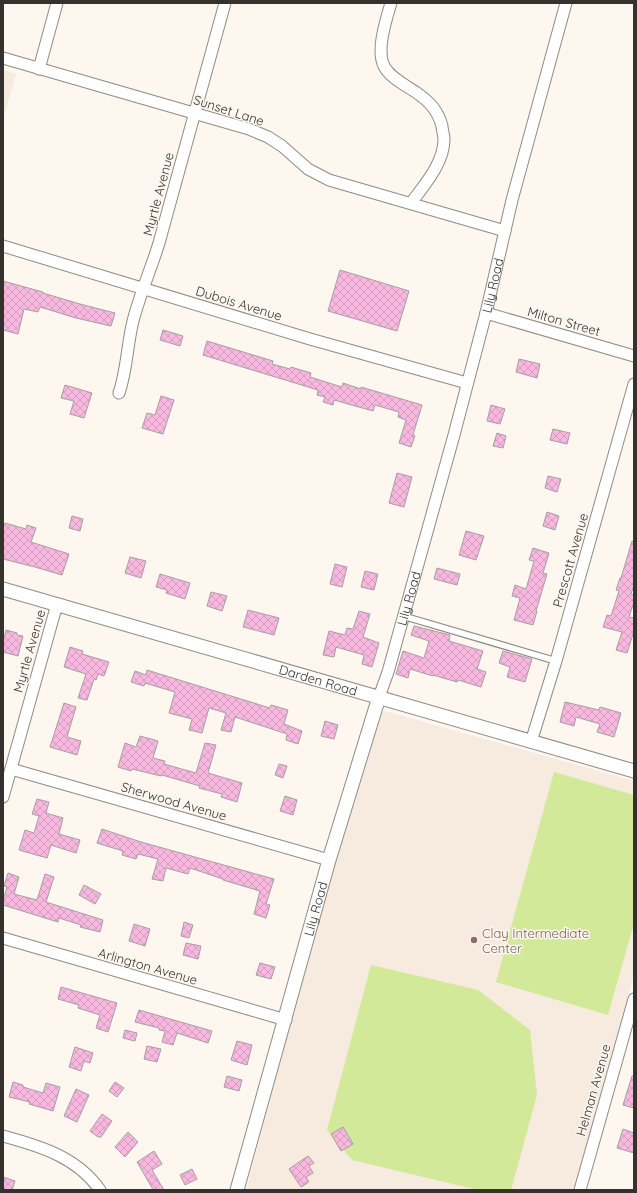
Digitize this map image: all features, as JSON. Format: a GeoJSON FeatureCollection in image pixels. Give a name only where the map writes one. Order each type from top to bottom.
{"type":"FeatureCollection","features":[{"type":"Feature","properties":{"kind":"street"},"geometry":{"type":"LineString","coordinates":[[39,69],[57,3]]}},
{"type":"Feature","properties":{"kind":"street","name":"Myrtle Avenue"},"geometry":{"type":"LineString","coordinates":[[119,393],[124,379],[133,323],[143,289],[160,243],[225,3]]}},
{"type":"Feature","properties":{"kind":"street"},"geometry":{"type":"LineString","coordinates":[[391,3],[382,46],[384,66],[392,75],[428,100],[440,119],[444,138],[442,150],[435,169],[411,203]]}},
{"type":"Feature","properties":{"kind":"street","name":"Lily Road"},"geometry":{"type":"LineString","coordinates":[[238,1190],[329,860],[388,672],[433,511],[486,313],[504,231],[566,3]]}},
{"type":"Feature","properties":{"kind":"street","name":"Sunset Lane"},"geometry":{"type":"LineString","coordinates":[[3,58],[249,129],[268,137],[282,146],[308,169],[329,180],[504,231]]}},
{"type":"Feature","properties":{"kind":"street","name":"Dubois Avenue"},"geometry":{"type":"LineString","coordinates":[[3,246],[310,339],[467,383]]}},
{"type":"Feature","properties":{"kind":"street","name":"Milton Street"},"geometry":{"type":"LineString","coordinates":[[486,313],[634,356]]}},
{"type":"Feature","properties":{"kind":"street","name":"Prescott Avenue"},"geometry":{"type":"LineString","coordinates":[[531,742],[556,661],[634,384]]}},
{"type":"Feature","properties":{"kind":"street","name":"Darden Road"},"geometry":{"type":"LineString","coordinates":[[3,589],[634,771]]}},
{"type":"Feature","properties":{"kind":"street","name":"Myrtle Avenue"},"geometry":{"type":"LineString","coordinates":[[3,797],[57,604]]}},
{"type":"Feature","properties":{"kind":"street","name":"Sherwood Avenue"},"geometry":{"type":"LineString","coordinates":[[11,769],[329,860]]}},
{"type":"Feature","properties":{"kind":"street","name":"Arlington Avenue"},"geometry":{"type":"LineString","coordinates":[[3,938],[286,1020]]}},
{"type":"Feature","properties":{"kind":"street","name":"Helman Avenue"},"geometry":{"type":"LineString","coordinates":[[580,1190],[634,999]]}},
{"type":"Feature","properties":{"kind":"street"},"geometry":{"type":"LineString","coordinates":[[3,1136],[44,1148],[62,1156],[79,1167],[89,1176],[100,1190]]}},
{"type":"Feature","properties":{"kind":"lane"},"geometry":{"type":"LineString","coordinates":[[403,616],[556,661]]}},
{"type":"Feature","properties":{"kind":"shaded area"},"geometry":{"type":"Polygon","coordinates":[[[3,70],[16,74],[3,120],[3,70]]]}},
{"type":"Feature","properties":{"kind":"shaded area","name":"Clay Intermediate Center"},"geometry":{"type":"Polygon","coordinates":[[[385,711],[634,781],[634,975],[575,1190],[246,1190],[344,829],[376,723],[381,713],[385,711]]]}},
{"type":"Feature","properties":{"kind":"green space"},"geometry":{"type":"Polygon","coordinates":[[[554,772],[634,795],[634,923],[608,1015],[496,982],[554,772]]]}},
{"type":"Feature","properties":{"kind":"green space"},"geometry":{"type":"Polygon","coordinates":[[[371,965],[478,990],[530,1030],[537,1095],[511,1190],[478,1190],[352,1160],[327,1130],[371,965]]]}},
{"type":"Feature","properties":{"kind":"building"},"geometry":{"type":"Polygon","coordinates":[[[340,270],[409,291],[397,331],[328,311],[340,270]]]}},
{"type":"Feature","properties":{"kind":"building"},"geometry":{"type":"Polygon","coordinates":[[[3,281],[115,313],[111,326],[76,318],[40,307],[38,312],[24,309],[18,334],[3,330],[3,281]]]}},
{"type":"Feature","properties":{"kind":"building"},"geometry":{"type":"Polygon","coordinates":[[[163,330],[183,336],[180,346],[160,340],[163,330]]]}},
{"type":"Feature","properties":{"kind":"building"},"geometry":{"type":"Polygon","coordinates":[[[207,341],[273,361],[272,364],[290,369],[291,367],[311,373],[310,377],[342,387],[343,383],[361,389],[361,387],[422,405],[411,447],[399,443],[406,420],[398,417],[399,412],[375,405],[373,411],[334,400],[333,405],[323,402],[325,397],[317,395],[318,390],[203,355],[207,341]]]}},
{"type":"Feature","properties":{"kind":"building"},"geometry":{"type":"Polygon","coordinates":[[[519,359],[540,364],[537,378],[516,372],[519,359]]]}},
{"type":"Feature","properties":{"kind":"building"},"geometry":{"type":"Polygon","coordinates":[[[65,385],[92,393],[84,418],[70,414],[74,401],[61,398],[65,385]]]}},
{"type":"Feature","properties":{"kind":"building"},"geometry":{"type":"Polygon","coordinates":[[[161,396],[174,400],[163,434],[142,428],[147,413],[155,415],[161,396]]]}},
{"type":"Feature","properties":{"kind":"building"},"geometry":{"type":"Polygon","coordinates":[[[491,405],[505,409],[500,424],[487,421],[491,405]]]}},
{"type":"Feature","properties":{"kind":"building"},"geometry":{"type":"Polygon","coordinates":[[[553,429],[570,433],[567,444],[550,440],[553,429]]]}},
{"type":"Feature","properties":{"kind":"building"},"geometry":{"type":"Polygon","coordinates":[[[497,433],[506,436],[503,448],[493,446],[497,433]]]}},
{"type":"Feature","properties":{"kind":"building"},"geometry":{"type":"Polygon","coordinates":[[[397,473],[412,477],[404,507],[389,503],[397,473]]]}},
{"type":"Feature","properties":{"kind":"building"},"geometry":{"type":"Polygon","coordinates":[[[548,476],[561,479],[557,492],[545,488],[548,476]]]}},
{"type":"Feature","properties":{"kind":"building"},"geometry":{"type":"Polygon","coordinates":[[[547,512],[559,516],[555,530],[543,526],[547,512]]]}},
{"type":"Feature","properties":{"kind":"building"},"geometry":{"type":"Polygon","coordinates":[[[72,516],[83,519],[80,531],[69,528],[72,516]]]}},
{"type":"Feature","properties":{"kind":"building"},"geometry":{"type":"Polygon","coordinates":[[[5,523],[26,529],[27,525],[36,528],[31,542],[69,554],[62,575],[3,559],[3,529],[5,523]]]}},
{"type":"Feature","properties":{"kind":"building"},"geometry":{"type":"Polygon","coordinates":[[[466,531],[484,536],[476,560],[459,555],[466,531]]]}},
{"type":"Feature","properties":{"kind":"building"},"geometry":{"type":"Polygon","coordinates":[[[632,541],[634,542],[634,585],[631,594],[634,595],[634,602],[629,617],[634,618],[634,631],[627,653],[616,650],[622,632],[603,627],[607,615],[611,616],[619,591],[616,590],[632,541]]]}},
{"type":"Feature","properties":{"kind":"building"},"geometry":{"type":"Polygon","coordinates":[[[533,548],[549,553],[543,573],[547,574],[533,625],[514,620],[520,598],[512,596],[515,585],[526,589],[534,561],[529,560],[533,548]]]}},
{"type":"Feature","properties":{"kind":"building"},"geometry":{"type":"Polygon","coordinates":[[[130,557],[146,561],[141,578],[125,573],[130,557]]]}},
{"type":"Feature","properties":{"kind":"building"},"geometry":{"type":"Polygon","coordinates":[[[335,564],[347,567],[342,587],[330,584],[335,564]]]}},
{"type":"Feature","properties":{"kind":"building"},"geometry":{"type":"Polygon","coordinates":[[[437,568],[460,574],[457,585],[434,579],[437,568]]]}},
{"type":"Feature","properties":{"kind":"building"},"geometry":{"type":"Polygon","coordinates":[[[365,571],[378,574],[374,590],[361,587],[365,571]]]}},
{"type":"Feature","properties":{"kind":"building"},"geometry":{"type":"Polygon","coordinates":[[[160,574],[190,583],[185,599],[166,593],[167,590],[156,587],[160,574]]]}},
{"type":"Feature","properties":{"kind":"building"},"geometry":{"type":"Polygon","coordinates":[[[211,592],[227,596],[222,611],[207,606],[211,592]]]}},
{"type":"Feature","properties":{"kind":"building"},"geometry":{"type":"Polygon","coordinates":[[[248,610],[279,618],[274,635],[243,627],[248,610]]]}},
{"type":"Feature","properties":{"kind":"building"},"geometry":{"type":"Polygon","coordinates":[[[359,611],[370,614],[363,637],[379,643],[372,667],[362,664],[364,655],[336,647],[334,657],[323,655],[329,631],[345,635],[347,628],[353,629],[359,611]]]}},
{"type":"Feature","properties":{"kind":"building"},"geometry":{"type":"Polygon","coordinates":[[[414,626],[450,635],[449,641],[483,651],[477,669],[486,672],[481,687],[410,669],[408,678],[396,674],[403,651],[424,658],[429,641],[411,635],[414,626]]]}},
{"type":"Feature","properties":{"kind":"building"},"geometry":{"type":"Polygon","coordinates":[[[6,630],[23,636],[18,656],[3,652],[3,642],[6,630]]]}},
{"type":"Feature","properties":{"kind":"building"},"geometry":{"type":"Polygon","coordinates":[[[70,647],[83,651],[82,654],[109,662],[104,676],[98,674],[96,680],[94,679],[87,700],[78,698],[86,674],[64,667],[70,647]]]}},
{"type":"Feature","properties":{"kind":"building"},"geometry":{"type":"Polygon","coordinates":[[[503,651],[532,659],[525,682],[507,677],[510,667],[499,663],[503,651]]]}},
{"type":"Feature","properties":{"kind":"building"},"geometry":{"type":"Polygon","coordinates":[[[147,670],[270,708],[271,705],[288,710],[284,724],[302,731],[298,744],[286,740],[287,734],[235,717],[231,732],[221,730],[226,713],[209,708],[202,733],[189,730],[192,719],[169,713],[175,692],[145,683],[144,686],[131,682],[135,671],[146,675],[147,670]]]}},
{"type":"Feature","properties":{"kind":"building"},"geometry":{"type":"Polygon","coordinates":[[[565,702],[599,710],[600,707],[621,713],[614,737],[597,732],[600,724],[576,717],[574,726],[560,722],[565,702]]]}},
{"type":"Feature","properties":{"kind":"building"},"geometry":{"type":"Polygon","coordinates":[[[64,703],[76,707],[67,737],[81,741],[77,755],[50,747],[64,703]]]}},
{"type":"Feature","properties":{"kind":"building"},"geometry":{"type":"Polygon","coordinates":[[[325,721],[338,725],[334,739],[321,736],[325,721]]]}},
{"type":"Feature","properties":{"kind":"building"},"geometry":{"type":"Polygon","coordinates":[[[140,736],[158,741],[153,758],[165,761],[164,764],[196,773],[205,743],[216,745],[208,773],[242,783],[237,802],[221,797],[222,794],[199,788],[200,786],[162,775],[132,769],[131,771],[118,767],[125,743],[136,747],[140,736]]]}},
{"type":"Feature","properties":{"kind":"building"},"geometry":{"type":"Polygon","coordinates":[[[279,764],[287,766],[283,778],[275,775],[279,764]]]}},
{"type":"Feature","properties":{"kind":"building"},"geometry":{"type":"Polygon","coordinates":[[[285,796],[297,800],[293,815],[280,811],[285,796]]]}},
{"type":"Feature","properties":{"kind":"building"},"geometry":{"type":"Polygon","coordinates":[[[37,799],[49,802],[46,813],[63,818],[59,834],[80,840],[76,853],[51,845],[47,858],[19,850],[25,830],[34,833],[39,816],[32,814],[37,799]]]}},
{"type":"Feature","properties":{"kind":"building"},"geometry":{"type":"Polygon","coordinates":[[[102,829],[141,842],[274,879],[266,904],[270,905],[266,918],[254,914],[260,891],[190,868],[188,874],[166,868],[163,881],[152,879],[158,859],[138,854],[136,859],[122,855],[123,851],[97,843],[102,829]]]}},
{"type":"Feature","properties":{"kind":"building"},"geometry":{"type":"Polygon","coordinates":[[[8,873],[19,877],[14,894],[37,900],[45,874],[54,877],[46,902],[103,920],[100,932],[80,927],[81,925],[59,918],[58,922],[3,905],[7,887],[4,886],[8,873]]]}},
{"type":"Feature","properties":{"kind":"building"},"geometry":{"type":"Polygon","coordinates":[[[84,885],[101,894],[95,904],[79,895],[84,885]]]}},
{"type":"Feature","properties":{"kind":"building"},"geometry":{"type":"Polygon","coordinates":[[[184,922],[193,925],[189,938],[181,936],[184,922]]]}},
{"type":"Feature","properties":{"kind":"building"},"geometry":{"type":"Polygon","coordinates":[[[134,924],[150,929],[145,946],[129,941],[134,924]]]}},
{"type":"Feature","properties":{"kind":"building"},"geometry":{"type":"Polygon","coordinates":[[[186,943],[201,946],[198,959],[183,955],[186,943]]]}},
{"type":"Feature","properties":{"kind":"building"},"geometry":{"type":"Polygon","coordinates":[[[260,963],[275,967],[271,979],[256,975],[260,963]]]}},
{"type":"Feature","properties":{"kind":"building"},"geometry":{"type":"Polygon","coordinates":[[[61,987],[117,1003],[108,1032],[96,1028],[100,1015],[78,1008],[79,1005],[58,999],[61,987]]]}},
{"type":"Feature","properties":{"kind":"building"},"geometry":{"type":"Polygon","coordinates":[[[139,1010],[212,1031],[208,1043],[177,1033],[173,1045],[162,1042],[165,1031],[135,1022],[139,1010]]]}},
{"type":"Feature","properties":{"kind":"building"},"geometry":{"type":"Polygon","coordinates":[[[125,1030],[137,1033],[135,1041],[123,1038],[125,1030]]]}},
{"type":"Feature","properties":{"kind":"building"},"geometry":{"type":"Polygon","coordinates":[[[237,1041],[252,1045],[247,1065],[231,1060],[237,1041]]]}},
{"type":"Feature","properties":{"kind":"building"},"geometry":{"type":"Polygon","coordinates":[[[147,1046],[161,1049],[157,1062],[144,1059],[147,1046]]]}},
{"type":"Feature","properties":{"kind":"building"},"geometry":{"type":"Polygon","coordinates":[[[75,1047],[93,1053],[90,1063],[84,1061],[81,1071],[69,1067],[75,1047]]]}},
{"type":"Feature","properties":{"kind":"building"},"geometry":{"type":"Polygon","coordinates":[[[227,1076],[242,1080],[239,1091],[224,1087],[227,1076]]]}},
{"type":"Feature","properties":{"kind":"building"},"geometry":{"type":"Polygon","coordinates":[[[632,1076],[634,1077],[634,1108],[623,1105],[632,1076]]]}},
{"type":"Feature","properties":{"kind":"building"},"geometry":{"type":"Polygon","coordinates":[[[13,1082],[23,1085],[23,1087],[43,1093],[46,1083],[60,1087],[53,1111],[29,1104],[30,1102],[9,1097],[13,1082]]]}},
{"type":"Feature","properties":{"kind":"building"},"geometry":{"type":"Polygon","coordinates":[[[115,1082],[124,1088],[117,1097],[109,1091],[115,1082]]]}},
{"type":"Feature","properties":{"kind":"building"},"geometry":{"type":"Polygon","coordinates":[[[76,1089],[89,1095],[77,1122],[64,1116],[76,1089]]]}},
{"type":"Feature","properties":{"kind":"building"},"geometry":{"type":"Polygon","coordinates":[[[102,1114],[112,1121],[101,1137],[98,1137],[90,1131],[102,1114]]]}},
{"type":"Feature","properties":{"kind":"building"},"geometry":{"type":"Polygon","coordinates":[[[343,1127],[353,1144],[341,1151],[331,1134],[343,1127]]]}},
{"type":"Feature","properties":{"kind":"building"},"geometry":{"type":"Polygon","coordinates":[[[623,1129],[634,1133],[634,1153],[617,1148],[623,1129]]]}},
{"type":"Feature","properties":{"kind":"building"},"geometry":{"type":"Polygon","coordinates":[[[128,1132],[138,1142],[125,1157],[115,1147],[128,1132]]]}},
{"type":"Feature","properties":{"kind":"building"},"geometry":{"type":"Polygon","coordinates":[[[154,1151],[162,1164],[152,1170],[164,1190],[153,1190],[137,1162],[154,1151]]]}},
{"type":"Feature","properties":{"kind":"building"},"geometry":{"type":"Polygon","coordinates":[[[308,1156],[314,1163],[309,1166],[313,1173],[306,1177],[309,1182],[301,1187],[289,1169],[308,1156]]]}},
{"type":"Feature","properties":{"kind":"building"},"geometry":{"type":"Polygon","coordinates":[[[192,1169],[197,1179],[185,1185],[180,1175],[192,1169]]]}},
{"type":"Feature","properties":{"kind":"building"},"geometry":{"type":"Polygon","coordinates":[[[3,1177],[15,1181],[12,1190],[3,1190],[3,1177]]]}},
{"type":"Feature","properties":{"kind":"place","name":"Clay Intermediate Center"},"geometry":{"type":"Point","coordinates":[474,940]}}]}
